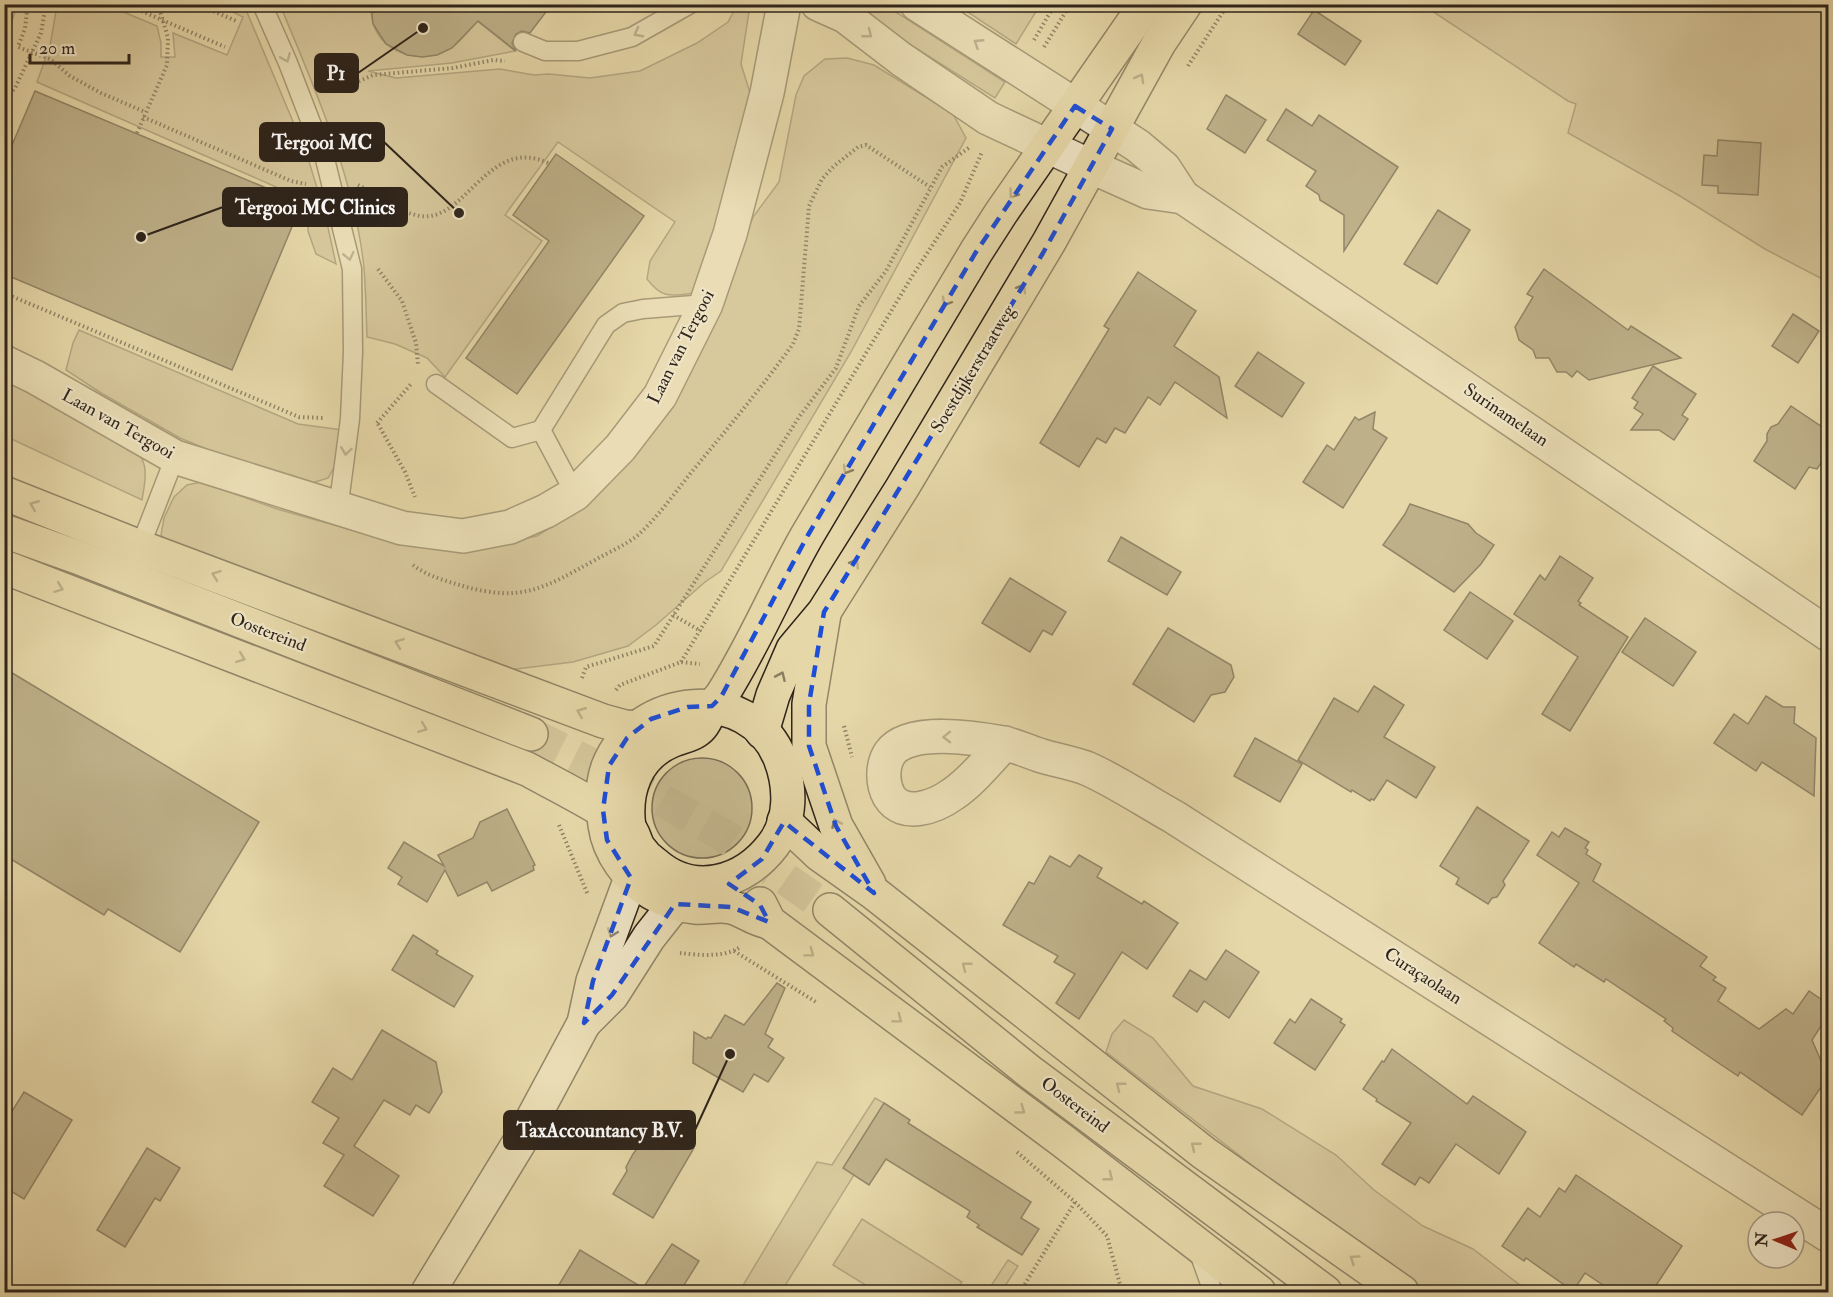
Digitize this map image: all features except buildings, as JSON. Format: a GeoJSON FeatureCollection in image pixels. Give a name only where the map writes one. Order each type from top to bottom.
{"type":"FeatureCollection","features":[{"type":"Feature","properties":{"kind":"main road"},"geometry":{"type":"LineString","coordinates":[[1146,4],[976,252],[808,535],[752,641],[721,697],[712,706],[705,722],[696,731],[658,748],[639,767],[633,779],[627,811],[616,819],[607,840],[618,861],[631,878],[651,893],[703,893],[744,872],[762,859],[775,842],[784,822],[789,798],[786,773],[777,751],[762,732],[744,717],[727,709],[712,706],[688,707],[665,713],[637,728],[619,748],[609,766],[603,787],[616,819],[639,848],[654,864],[673,876],[703,893],[756,919],[769,922],[1062,1141],[1258,1293]]}},
{"type":"Feature","properties":{"kind":"main road","name":"Soestdijkerstraatweg"},"geometry":{"type":"LineString","coordinates":[[762,732],[776,687],[793,649],[824,612],[956,397],[1046,248],[1159,43],[1185,4]]}},
{"type":"Feature","properties":{"kind":"main road"},"geometry":{"type":"LineString","coordinates":[[4,493],[140,547],[603,721],[637,728]]}},
{"type":"Feature","properties":{"kind":"main road","name":"Oostereind"},"geometry":{"type":"LineString","coordinates":[[4,531],[88,561],[531,734]]}},
{"type":"Feature","properties":{"kind":"main road"},"geometry":{"type":"LineString","coordinates":[[4,567],[527,768],[587,800],[616,819]]}},
{"type":"Feature","properties":{"kind":"main road"},"geometry":{"type":"LineString","coordinates":[[824,612],[809,704],[809,746],[836,826],[874,893]]}},
{"type":"Feature","properties":{"kind":"main road"},"geometry":{"type":"LineString","coordinates":[[784,822],[819,854],[874,893],[1204,1153],[1402,1293]]}},
{"type":"Feature","properties":{"kind":"main road","name":"Oostereind"},"geometry":{"type":"LineString","coordinates":[[830,910],[1030,1072],[1325,1293]]}},
{"type":"Feature","properties":{"kind":"street","name":"Laan van Tergooi"},"geometry":{"type":"LineString","coordinates":[[4,362],[35,377],[175,457],[338,510],[402,528],[463,536],[510,527],[546,511],[575,494],[620,448],[660,396],[706,304],[733,224],[766,93],[784,4]]}},
{"type":"Feature","properties":{"kind":"street"},"geometry":{"type":"LineString","coordinates":[[818,4],[845,16],[901,59],[993,121],[1047,146]]}},
{"type":"Feature","properties":{"kind":"street"},"geometry":{"type":"LineString","coordinates":[[917,4],[1075,105]]}},
{"type":"Feature","properties":{"kind":"street","name":"Surinamelaan"},"geometry":{"type":"LineString","coordinates":[[1075,105],[1138,146],[1164,168],[1183,197],[1828,634]]}},
{"type":"Feature","properties":{"kind":"street","name":"Surinamelaan"},"geometry":{"type":"LineString","coordinates":[[1047,146],[1148,192],[1183,197]]}},
{"type":"Feature","properties":{"kind":"street","name":"Curaçaolaan"},"geometry":{"type":"LineString","coordinates":[[1005,743],[1086,768],[1174,817],[1828,1235]]}},
{"type":"Feature","properties":{"kind":"street"},"geometry":{"type":"LineString","coordinates":[[428,1293],[525,1133],[584,1023],[593,981],[631,878]]}},
{"type":"Feature","properties":{"kind":"street"},"geometry":{"type":"LineString","coordinates":[[584,1023],[612,995],[649,937],[703,893]]}},
{"type":"Feature","properties":{"kind":"lane"},"geometry":{"type":"LineString","coordinates":[[262,4],[325,159],[352,268],[353,352],[350,419],[338,510]]}},
{"type":"Feature","properties":{"kind":"lane"},"geometry":{"type":"LineString","coordinates":[[523,42],[545,51],[578,51],[632,37],[690,4]]}},
{"type":"Feature","properties":{"kind":"lane"},"geometry":{"type":"LineString","coordinates":[[436,384],[512,438],[541,430],[606,325],[623,313],[706,304]]}},
{"type":"Feature","properties":{"kind":"lane"},"geometry":{"type":"LineString","coordinates":[[541,430],[575,494]]}},
{"type":"Feature","properties":{"kind":"lane"},"geometry":{"type":"LineString","coordinates":[[140,547],[175,457]]}},
{"type":"Feature","properties":{"kind":"lane"},"geometry":{"type":"LineString","coordinates":[[1197,1246],[1213,1293]]}},
{"type":"Feature","properties":{"kind":"path"},"geometry":{"type":"LineString","coordinates":[[28,4],[25,28],[18,47],[50,60],[70,76],[101,93],[145,112]]}},
{"type":"Feature","properties":{"kind":"path"},"geometry":{"type":"LineString","coordinates":[[4,101],[15,88],[41,33],[46,4]]}},
{"type":"Feature","properties":{"kind":"path"},"geometry":{"type":"LineString","coordinates":[[125,4],[225,47]]}},
{"type":"Feature","properties":{"kind":"path"},"geometry":{"type":"LineString","coordinates":[[137,133],[167,65],[168,38],[158,4]]}},
{"type":"Feature","properties":{"kind":"path"},"geometry":{"type":"LineString","coordinates":[[197,4],[236,21]]}},
{"type":"Feature","properties":{"kind":"path"},"geometry":{"type":"LineString","coordinates":[[1022,71],[1055,4]]}},
{"type":"Feature","properties":{"kind":"path"},"geometry":{"type":"LineString","coordinates":[[1022,71],[1068,8],[1077,4]]}},
{"type":"Feature","properties":{"kind":"path"},"geometry":{"type":"LineString","coordinates":[[297,87],[346,87],[374,75],[453,68],[493,60],[523,61],[545,51]]}},
{"type":"Feature","properties":{"kind":"path"},"geometry":{"type":"LineString","coordinates":[[580,683],[586,667],[654,646],[799,417],[836,368],[859,306],[886,271],[942,167],[969,149],[993,121]]}},
{"type":"Feature","properties":{"kind":"path"},"geometry":{"type":"LineString","coordinates":[[681,662],[911,278],[947,226],[966,191],[993,121]]}},
{"type":"Feature","properties":{"kind":"path"},"geometry":{"type":"LineString","coordinates":[[374,264],[402,301],[416,343],[419,374]]}},
{"type":"Feature","properties":{"kind":"path"},"geometry":{"type":"LineString","coordinates":[[4,293],[299,417],[332,418]]}},
{"type":"Feature","properties":{"kind":"path"},"geometry":{"type":"LineString","coordinates":[[369,422],[378,424],[412,382]]}},
{"type":"Feature","properties":{"kind":"path"},"geometry":{"type":"LineString","coordinates":[[673,615],[701,631]]}},
{"type":"Feature","properties":{"kind":"path"},"geometry":{"type":"LineString","coordinates":[[844,724],[853,767]]}},
{"type":"Feature","properties":{"kind":"path"},"geometry":{"type":"LineString","coordinates":[[678,953],[716,954],[734,951],[820,1005]]}},
{"type":"Feature","properties":{"kind":"path"},"geometry":{"type":"LineString","coordinates":[[1013,1148],[1075,1202],[1107,1236],[1122,1293]]}},
{"type":"Feature","properties":{"kind":"path"},"geometry":{"type":"LineString","coordinates":[[1020,1293],[1075,1202]]}},
{"type":"Feature","properties":{"kind":"highlighted area"},"geometry":{"type":"Polygon","coordinates":[[[1075,106],[1112,129],[1043,253],[824,612],[809,704],[809,746],[836,826],[874,893],[784,822],[762,859],[729,884],[760,905],[769,922],[731,907],[675,904],[612,995],[584,1023],[593,981],[631,878],[607,840],[603,810],[609,766],[627,738],[651,719],[688,707],[712,706],[721,697],[808,535],[976,252],[1075,106]]]}},
{"type":"Feature","properties":{"kind":"shaded area"},"geometry":{"type":"Polygon","coordinates":[[[217,4],[244,5],[307,155],[325,214],[336,264],[316,254],[308,231],[308,201],[37,82],[50,46],[57,5],[107,5],[157,26],[161,57],[175,57],[173,33],[227,55],[243,17],[217,4]]]}},
{"type":"Feature","properties":{"kind":"shaded area"},"geometry":{"type":"Polygon","coordinates":[[[4,5],[17,5],[5,43],[4,5]]]}},
{"type":"Feature","properties":{"kind":"shaded area"},"geometry":{"type":"Polygon","coordinates":[[[280,5],[371,5],[372,21],[378,34],[385,43],[406,54],[430,56],[441,53],[459,42],[477,21],[515,51],[452,63],[368,71],[396,78],[500,69],[534,75],[549,74],[590,78],[640,71],[697,43],[728,22],[737,5],[750,5],[741,64],[751,96],[736,163],[694,293],[668,295],[657,290],[647,279],[650,261],[675,222],[558,142],[505,215],[542,241],[445,377],[427,358],[395,344],[367,337],[364,268],[352,201],[331,134],[280,5]]]}},
{"type":"Feature","properties":{"kind":"shaded area"},"geometry":{"type":"Polygon","coordinates":[[[847,5],[885,5],[1005,82],[995,98],[847,5]]]}},
{"type":"Feature","properties":{"kind":"shaded area"},"geometry":{"type":"Polygon","coordinates":[[[957,5],[1040,5],[1016,44],[957,5]]]}},
{"type":"Feature","properties":{"kind":"shaded area"},"geometry":{"type":"Polygon","coordinates":[[[1423,5],[1828,5],[1828,282],[1765,249],[1680,196],[1568,133],[1576,104],[1568,101],[1423,5]]]}},
{"type":"Feature","properties":{"kind":"shaded area"},"geometry":{"type":"Polygon","coordinates":[[[847,58],[874,65],[953,114],[966,138],[851,352],[721,571],[628,646],[573,662],[499,671],[172,548],[161,535],[164,518],[174,497],[187,485],[201,482],[277,509],[398,543],[487,546],[537,536],[580,509],[627,465],[672,403],[715,317],[753,217],[779,182],[796,95],[804,76],[825,59],[847,58]]]}},
{"type":"Feature","properties":{"kind":"shaded area"},"geometry":{"type":"Polygon","coordinates":[[[79,330],[298,424],[342,430],[335,466],[328,478],[312,483],[238,462],[180,438],[101,393],[66,370],[79,330]]]}},
{"type":"Feature","properties":{"kind":"shaded area"},"geometry":{"type":"Polygon","coordinates":[[[4,378],[100,428],[134,450],[142,459],[145,468],[142,500],[5,436],[4,378]]]}},
{"type":"Feature","properties":{"kind":"shaded area"},"geometry":{"type":"Polygon","coordinates":[[[702,758],[721,762],[737,773],[748,789],[752,808],[748,827],[737,843],[721,854],[702,858],[683,854],[667,843],[656,827],[652,808],[656,789],[667,773],[683,762],[702,758]]]}},
{"type":"Feature","properties":{"kind":"shaded area"},"geometry":{"type":"Polygon","coordinates":[[[1124,1020],[1153,1038],[1193,1086],[1262,1109],[1336,1155],[1374,1190],[1423,1226],[1473,1249],[1529,1292],[1426,1292],[1333,1228],[1106,1052],[1112,1034],[1124,1020]]]}},
{"type":"Feature","properties":{"kind":"shaded area"},"geometry":{"type":"Polygon","coordinates":[[[875,1098],[884,1103],[854,1175],[781,1292],[739,1292],[817,1162],[832,1165],[875,1098]]]}},
{"type":"Feature","properties":{"kind":"shaded area"},"geometry":{"type":"Polygon","coordinates":[[[862,1219],[962,1282],[955,1292],[877,1292],[833,1265],[862,1219]]]}},
{"type":"Feature","properties":{"kind":"shaded area"},"geometry":{"type":"Polygon","coordinates":[[[1008,1260],[1018,1266],[1001,1292],[987,1292],[1008,1260]]]}},
{"type":"Feature","properties":{"kind":"tunnel"},"geometry":{"type":"LineString","coordinates":[[531,734],[651,794],[723,835],[830,910]]}},
{"type":"Feature","properties":{"kind":"place","name":"P1"},"geometry":{"type":"Point","coordinates":[423,28]}},
{"type":"Feature","properties":{"kind":"place","name":"Tergooi MC"},"geometry":{"type":"Point","coordinates":[459,213]}},
{"type":"Feature","properties":{"kind":"place","name":"Tergooi MC Clinics"},"geometry":{"type":"Point","coordinates":[141,237]}},
{"type":"Feature","properties":{"kind":"place","name":"TaxAccountancy B.V."},"geometry":{"type":"Point","coordinates":[730,1054]}}]}
